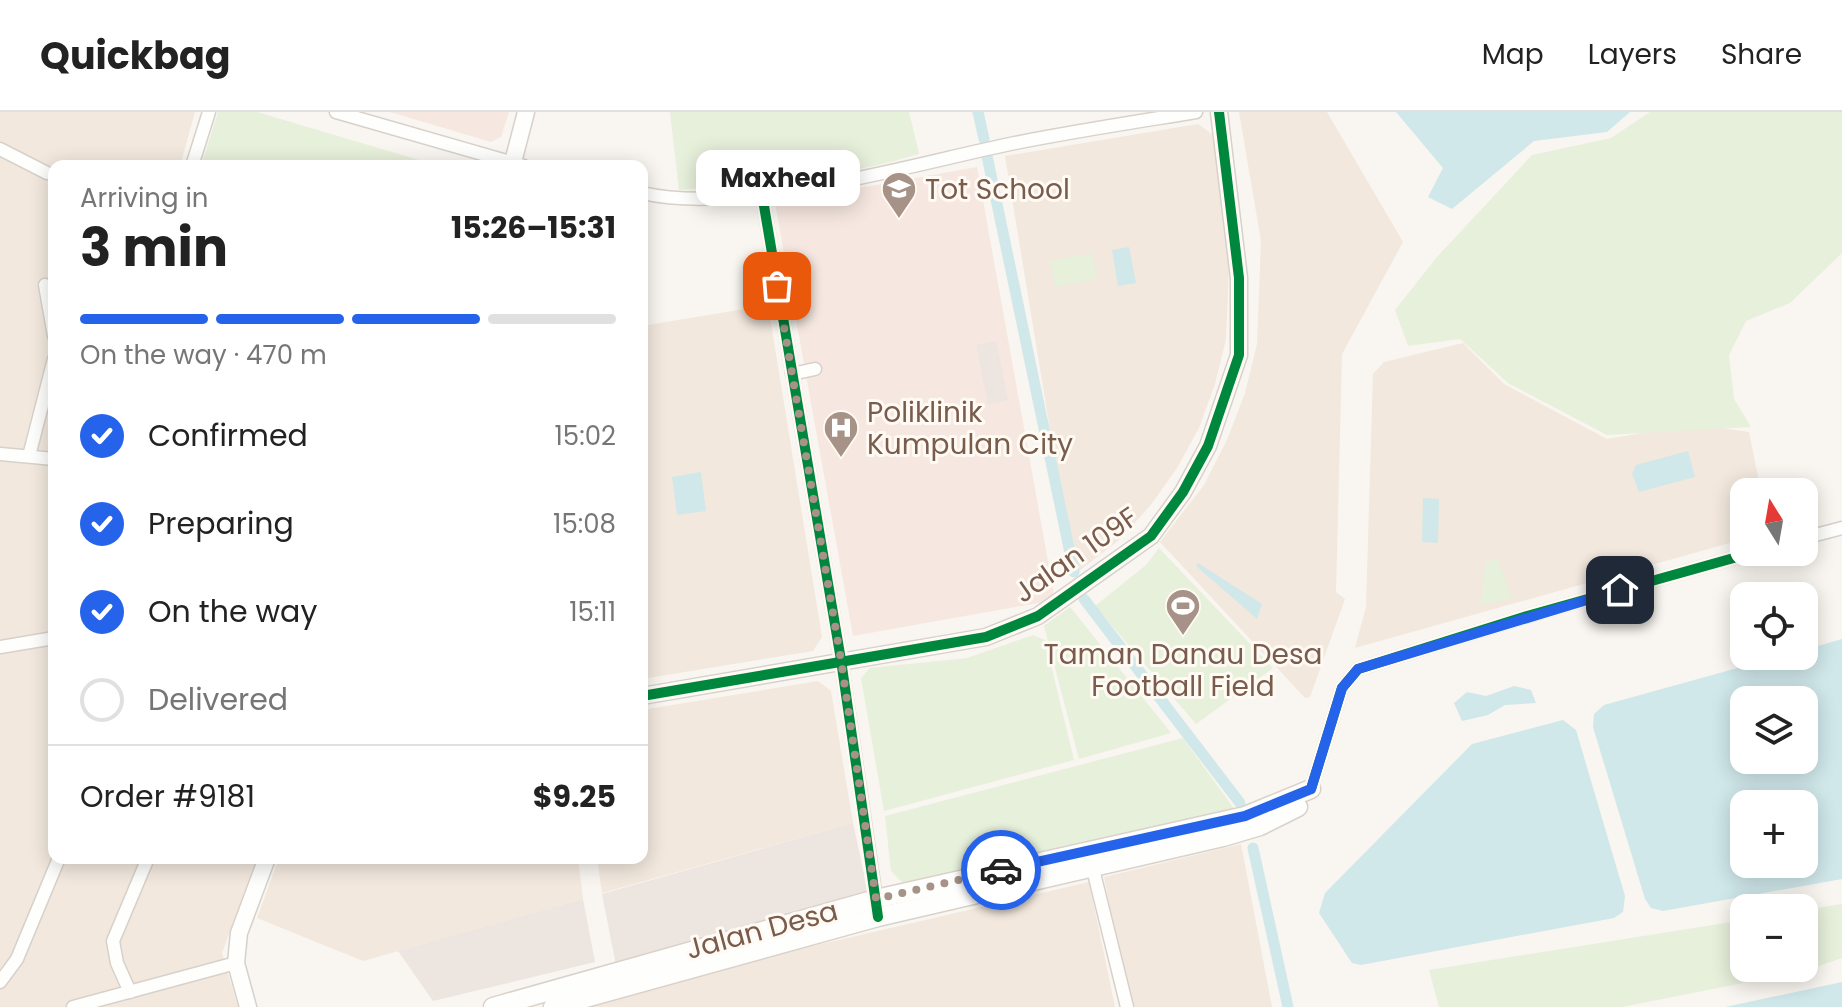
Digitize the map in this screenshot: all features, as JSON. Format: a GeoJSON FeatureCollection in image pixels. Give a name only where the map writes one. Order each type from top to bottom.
{"type":"FeatureCollection","features":[{"type":"Feature","properties":{"kind":"main road","name":"Jalan Desa"},"geometry":{"type":"LineString","coordinates":[[493,1007],[530,1002],[877,908],[1090,858],[1260,826],[1302,805],[1311,789]]}},
{"type":"Feature","properties":{"kind":"main road","name":"Jalan Desa"},"geometry":{"type":"LineString","coordinates":[[553,1007],[877,908]]}},
{"type":"Feature","properties":{"kind":"street"},"geometry":{"type":"LineString","coordinates":[[194,160],[209,112]]}},
{"type":"Feature","properties":{"kind":"street"},"geometry":{"type":"LineString","coordinates":[[336,112],[395,126],[501,160]]}},
{"type":"Feature","properties":{"kind":"street"},"geometry":{"type":"LineString","coordinates":[[518,160],[526,112]]}},
{"type":"Feature","properties":{"kind":"street"},"geometry":{"type":"LineString","coordinates":[[648,194],[697,199],[762,194],[1017,142],[1196,112]]}},
{"type":"Feature","properties":{"kind":"street","name":"Jalan 109F"},"geometry":{"type":"LineString","coordinates":[[648,695],[986,637],[1038,616],[1151,536],[1163,522],[1208,446],[1239,355],[1239,278],[1219,112]]}},
{"type":"Feature","properties":{"kind":"street"},"geometry":{"type":"LineString","coordinates":[[0,149],[47,173]]}},
{"type":"Feature","properties":{"kind":"street"},"geometry":{"type":"LineString","coordinates":[[762,194],[841,660],[877,908]]}},
{"type":"Feature","properties":{"kind":"street"},"geometry":{"type":"LineString","coordinates":[[45,285],[48,302]]}},
{"type":"Feature","properties":{"kind":"street"},"geometry":{"type":"LineString","coordinates":[[792,374],[815,369]]}},
{"type":"Feature","properties":{"kind":"street"},"geometry":{"type":"LineString","coordinates":[[29,456],[48,382]]}},
{"type":"Feature","properties":{"kind":"street"},"geometry":{"type":"LineString","coordinates":[[0,454],[48,458]]}},
{"type":"Feature","properties":{"kind":"street"},"geometry":{"type":"LineString","coordinates":[[1818,534],[1842,528]]}},
{"type":"Feature","properties":{"kind":"street","name":"Jalan Desa"},"geometry":{"type":"LineString","coordinates":[[1311,789],[1342,688],[1358,669],[1527,616],[1730,559]]}},
{"type":"Feature","properties":{"kind":"street"},"geometry":{"type":"LineString","coordinates":[[0,647],[48,639]]}},
{"type":"Feature","properties":{"kind":"street"},"geometry":{"type":"LineString","coordinates":[[1090,858],[1127,1007]]}},
{"type":"Feature","properties":{"kind":"street"},"geometry":{"type":"LineString","coordinates":[[0,982],[17,959],[57,864]]}},
{"type":"Feature","properties":{"kind":"street"},"geometry":{"type":"LineString","coordinates":[[130,992],[117,963],[113,941],[145,864]]}},
{"type":"Feature","properties":{"kind":"street"},"geometry":{"type":"LineString","coordinates":[[248,1007],[236,963],[239,933],[265,864]]}},
{"type":"Feature","properties":{"kind":"street"},"geometry":{"type":"LineString","coordinates":[[73,1007],[236,963]]}},
{"type":"Feature","properties":{"kind":"shaded area"},"geometry":{"type":"Polygon","coordinates":[[[0,112],[195,112],[182,160],[48,160],[48,864],[255,864],[222,953],[238,1007],[0,1007],[0,112]]]}},
{"type":"Feature","properties":{"kind":"shaded area"},"geometry":{"type":"Polygon","coordinates":[[[390,112],[509,112],[501,137],[491,142],[390,112]]]}},
{"type":"Feature","properties":{"kind":"shaded area"},"geometry":{"type":"Polygon","coordinates":[[[1239,112],[1327,112],[1403,242],[1342,354],[1336,592],[1345,599],[1310,697],[1305,698],[1160,542],[1204,485],[1227,440],[1245,393],[1257,344],[1261,241],[1239,112]]]}},
{"type":"Feature","properties":{"kind":"shaded area"},"geometry":{"type":"Polygon","coordinates":[[[1198,124],[1212,134],[1230,244],[1226,339],[1215,384],[1199,428],[1177,468],[1150,506],[1119,540],[1074,575],[1005,156],[1198,124]]]}},
{"type":"Feature","properties":{"kind":"shaded area"},"geometry":{"type":"Polygon","coordinates":[[[977,167],[1055,600],[853,636],[775,203],[977,167]]]}},
{"type":"Feature","properties":{"kind":"shaded area"},"geometry":{"type":"Polygon","coordinates":[[[768,305],[822,637],[813,651],[648,678],[648,325],[768,305]]]}},
{"type":"Feature","properties":{"kind":"shaded area"},"geometry":{"type":"Polygon","coordinates":[[[996,341],[1008,400],[988,404],[976,345],[996,341]]]}},
{"type":"Feature","properties":{"kind":"shaded area"},"geometry":{"type":"Polygon","coordinates":[[[1463,343],[1504,384],[1607,439],[1695,424],[1749,432],[1758,478],[1730,478],[1730,543],[1355,648],[1366,607],[1373,374],[1384,362],[1463,343]]]}},
{"type":"Feature","properties":{"kind":"shaded area"},"geometry":{"type":"Polygon","coordinates":[[[818,681],[831,691],[853,823],[602,893],[598,864],[648,864],[648,709],[818,681]]]}},
{"type":"Feature","properties":{"kind":"shaded area"},"geometry":{"type":"Polygon","coordinates":[[[853,823],[868,893],[616,965],[602,894],[853,823]]]}},
{"type":"Feature","properties":{"kind":"shaded area"},"geometry":{"type":"Polygon","coordinates":[[[1241,844],[1272,1007],[1129,1007],[1104,877],[1241,844]]]}},
{"type":"Feature","properties":{"kind":"shaded area"},"geometry":{"type":"Polygon","coordinates":[[[277,864],[579,864],[583,899],[363,961],[257,918],[277,864]]]}},
{"type":"Feature","properties":{"kind":"shaded area"},"geometry":{"type":"Polygon","coordinates":[[[1089,882],[1115,1007],[590,1007],[748,961],[1089,882]]]}},
{"type":"Feature","properties":{"kind":"shaded area"},"geometry":{"type":"Polygon","coordinates":[[[583,899],[595,962],[433,1001],[398,951],[583,899]]]}},
{"type":"Feature","properties":{"kind":"green space"},"geometry":{"type":"Polygon","coordinates":[[[218,112],[257,112],[419,160],[203,160],[218,112]]]}},
{"type":"Feature","properties":{"kind":"green space"},"geometry":{"type":"Polygon","coordinates":[[[670,112],[909,112],[919,154],[860,169],[800,179],[679,190],[670,112]]]}},
{"type":"Feature","properties":{"kind":"green space"},"geometry":{"type":"Polygon","coordinates":[[[1650,112],[1842,112],[1842,253],[1790,303],[1746,321],[1729,355],[1734,399],[1751,427],[1607,435],[1508,383],[1460,339],[1408,346],[1395,310],[1437,257],[1532,155],[1611,138],[1650,112]]]}},
{"type":"Feature","properties":{"kind":"green space"},"geometry":{"type":"Polygon","coordinates":[[[1092,253],[1097,279],[1055,287],[1050,261],[1092,253]]]}},
{"type":"Feature","properties":{"kind":"green space","name":"Taman Danau Desa Football Field"},"geometry":{"type":"Polygon","coordinates":[[[1159,548],[1273,668],[1196,724],[1095,606],[1146,565],[1159,548]]]}},
{"type":"Feature","properties":{"kind":"green space"},"geometry":{"type":"Polygon","coordinates":[[[1498,559],[1512,598],[1480,606],[1486,562],[1498,559]]]}},
{"type":"Feature","properties":{"kind":"green space"},"geometry":{"type":"Polygon","coordinates":[[[1070,607],[1171,733],[1079,759],[1044,626],[1070,607]]]}},
{"type":"Feature","properties":{"kind":"green space"},"geometry":{"type":"Polygon","coordinates":[[[1033,635],[1045,640],[1074,760],[884,811],[861,678],[870,668],[967,658],[1033,635]]]}},
{"type":"Feature","properties":{"kind":"green space"},"geometry":{"type":"Polygon","coordinates":[[[1183,738],[1235,810],[903,883],[891,871],[885,816],[1183,738]]]}},
{"type":"Feature","properties":{"kind":"green space"},"geometry":{"type":"Polygon","coordinates":[[[1842,904],[1842,958],[1818,966],[1818,908],[1842,904]]]}},
{"type":"Feature","properties":{"kind":"green space"},"geometry":{"type":"Polygon","coordinates":[[[1730,922],[1730,982],[1748,982],[1622,1007],[1439,1007],[1429,970],[1730,922]]]}},
{"type":"Feature","properties":{"kind":"water"},"geometry":{"type":"Polygon","coordinates":[[[1396,112],[1630,112],[1607,132],[1534,141],[1452,209],[1428,197],[1443,168],[1396,112]]]}},
{"type":"Feature","properties":{"kind":"water"},"geometry":{"type":"Polygon","coordinates":[[[1129,247],[1136,283],[1118,286],[1112,250],[1129,247]]]}},
{"type":"Feature","properties":{"kind":"water"},"geometry":{"type":"Polygon","coordinates":[[[1688,451],[1695,477],[1639,492],[1632,474],[1636,465],[1688,451]]]}},
{"type":"Feature","properties":{"kind":"water"},"geometry":{"type":"Polygon","coordinates":[[[701,472],[706,511],[677,515],[672,477],[701,472]]]}},
{"type":"Feature","properties":{"kind":"water"},"geometry":{"type":"Polygon","coordinates":[[[1423,498],[1439,499],[1438,543],[1422,542],[1423,498]]]}},
{"type":"Feature","properties":{"kind":"water"},"geometry":{"type":"Polygon","coordinates":[[[1198,563],[1262,604],[1257,619],[1196,566],[1198,563]]]}},
{"type":"Feature","properties":{"kind":"water"},"geometry":{"type":"Polygon","coordinates":[[[1842,639],[1842,879],[1758,894],[1730,894],[1730,899],[1663,911],[1651,908],[1645,899],[1593,727],[1594,714],[1604,705],[1730,670],[1818,670],[1818,646],[1842,639]]]}},
{"type":"Feature","properties":{"kind":"water"},"geometry":{"type":"Polygon","coordinates":[[[1514,686],[1531,690],[1536,703],[1505,705],[1488,715],[1462,721],[1454,703],[1467,692],[1486,696],[1514,686]]]}},
{"type":"Feature","properties":{"kind":"water"},"geometry":{"type":"Polygon","coordinates":[[[1563,720],[1576,730],[1625,896],[1623,912],[1614,918],[1361,965],[1352,963],[1319,913],[1325,893],[1472,744],[1563,720]]]}},
{"type":"Feature","properties":{"kind":"water"},"geometry":{"type":"Polygon","coordinates":[[[1842,982],[1842,1007],[1725,1007],[1842,982]]]}},
{"type":"Feature","properties":{"kind":"waterway"},"geometry":{"type":"LineString","coordinates":[[978,112],[984,139]]}},
{"type":"Feature","properties":{"kind":"waterway"},"geometry":{"type":"LineString","coordinates":[[987,156],[1074,572]]}},
{"type":"Feature","properties":{"kind":"waterway"},"geometry":{"type":"LineString","coordinates":[[1084,599],[1240,803]]}},
{"type":"Feature","properties":{"kind":"waterway"},"geometry":{"type":"LineString","coordinates":[[1253,848],[1288,1007]]}},
{"type":"Feature","properties":{"kind":"cycle path"},"geometry":{"type":"LineString","coordinates":[[648,695],[986,637],[1038,616],[1151,536],[1183,492],[1208,446],[1239,355],[1239,278],[1219,112]]}},
{"type":"Feature","properties":{"kind":"cycle path"},"geometry":{"type":"LineString","coordinates":[[762,194],[841,660],[878,917]]}},
{"type":"Feature","properties":{"kind":"cycle path"},"geometry":{"type":"LineString","coordinates":[[1311,789],[1342,688],[1358,669],[1527,616],[1730,559]]}},
{"type":"Feature","properties":{"kind":"way so far"},"geometry":{"type":"LineString","coordinates":[[777,286],[841,660],[876,899],[1001,870]]}},
{"type":"Feature","properties":{"kind":"place","name":"Tot School"},"geometry":{"type":"Point","coordinates":[899,220]}},
{"type":"Feature","properties":{"kind":"place","name":"Maxheal"},"geometry":{"type":"Point","coordinates":[777,286]}},
{"type":"Feature","properties":{"kind":"place","name":"Poliklinik Kumpulan City"},"geometry":{"type":"Point","coordinates":[841,459]}},
{"type":"Feature","properties":{"kind":"place","name":"Taman Danau Desa Football Field"},"geometry":{"type":"Point","coordinates":[1183,637]}},
{"type":"Feature","properties":{"kind":"route"},"geometry":{"type":"LineString","coordinates":[[1001,870],[1245,816],[1311,789],[1318,777],[1342,688],[1358,669],[1396,655],[1620,590]]}}]}
